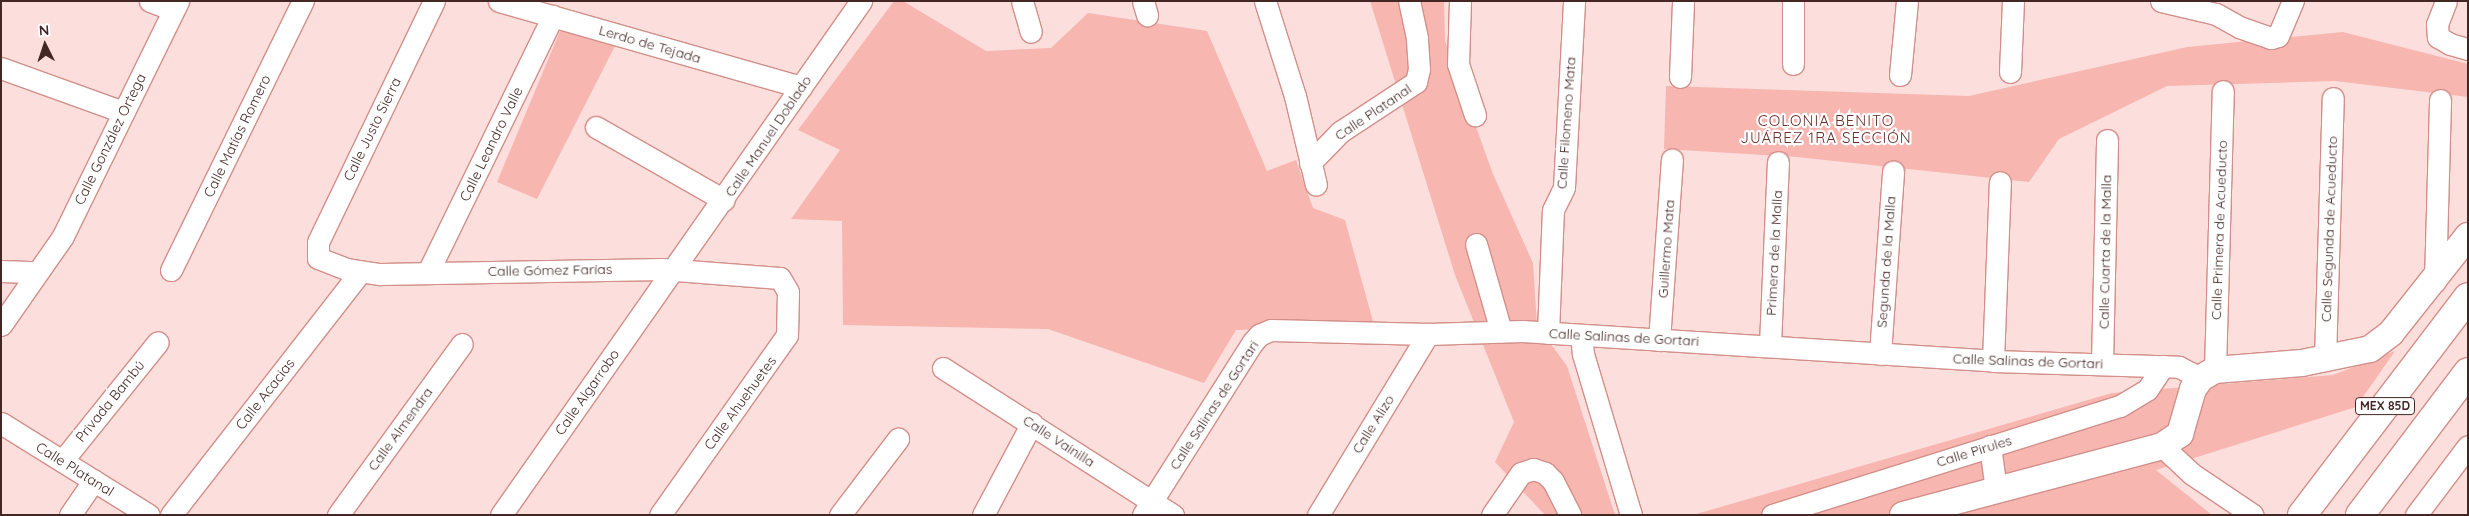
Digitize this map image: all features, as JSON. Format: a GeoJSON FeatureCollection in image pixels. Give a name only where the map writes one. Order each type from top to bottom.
{"type":"FeatureCollection","features":[{"type":"Feature","properties":{"kind":"highway","name":"MEX 85D"},"geometry":{"type":"LineString","coordinates":[[2302,515],[2468,297]]}},
{"type":"Feature","properties":{"kind":"highway","name":"MEX 85D"},"geometry":{"type":"LineString","coordinates":[[2360,515],[2468,372]]}},
{"type":"Feature","properties":{"kind":"street"},"geometry":{"type":"LineString","coordinates":[[150,1],[176,6]]}},
{"type":"Feature","properties":{"kind":"street","name":"Calle Matías Romero"},"geometry":{"type":"LineString","coordinates":[[171,270],[303,1]]}},
{"type":"Feature","properties":{"kind":"street","name":"Calle Justo Sierra"},"geometry":{"type":"LineString","coordinates":[[318,258],[318,242],[434,1]]}},
{"type":"Feature","properties":{"kind":"street","name":"Lerdo de Tejada"},"geometry":{"type":"LineString","coordinates":[[499,1],[801,87]]}},
{"type":"Feature","properties":{"kind":"street","name":"Calle Manuel Doblado"},"geometry":{"type":"LineString","coordinates":[[674,270],[861,1]]}},
{"type":"Feature","properties":{"kind":"street"},"geometry":{"type":"LineString","coordinates":[[1022,1],[1031,32]]}},
{"type":"Feature","properties":{"kind":"street"},"geometry":{"type":"LineString","coordinates":[[1265,1],[1296,96],[1316,185]]}},
{"type":"Feature","properties":{"kind":"street","name":"Calle Platanal"},"geometry":{"type":"LineString","coordinates":[[1310,163],[1340,132],[1416,82],[1420,69],[1417,38],[1409,1]]}},
{"type":"Feature","properties":{"kind":"street"},"geometry":{"type":"LineString","coordinates":[[1460,1],[1458,64],[1475,115]]}},
{"type":"Feature","properties":{"kind":"street","name":"Calle Filomeno Mata"},"geometry":{"type":"LineString","coordinates":[[1548,333],[1554,210],[1564,187],[1574,1]]}},
{"type":"Feature","properties":{"kind":"street"},"geometry":{"type":"LineString","coordinates":[[1680,77],[1683,1]]}},
{"type":"Feature","properties":{"kind":"street"},"geometry":{"type":"LineString","coordinates":[[1793,1],[1793,64]]}},
{"type":"Feature","properties":{"kind":"street"},"geometry":{"type":"LineString","coordinates":[[1900,74],[1906,1]]}},
{"type":"Feature","properties":{"kind":"street"},"geometry":{"type":"LineString","coordinates":[[2010,72],[2013,1]]}},
{"type":"Feature","properties":{"kind":"street"},"geometry":{"type":"LineString","coordinates":[[2161,1],[2216,14],[2239,27],[2275,37],[2293,1]]}},
{"type":"Feature","properties":{"kind":"street"},"geometry":{"type":"LineString","coordinates":[[2446,1],[2437,24],[2438,36],[2450,44],[2468,49]]}},
{"type":"Feature","properties":{"kind":"street","name":"Calle González Ortega"},"geometry":{"type":"LineString","coordinates":[[1,325],[36,272],[63,236],[176,6]]}},
{"type":"Feature","properties":{"kind":"street","name":"Calle Leandro Valle"},"geometry":{"type":"LineString","coordinates":[[428,272],[553,16]]}},
{"type":"Feature","properties":{"kind":"street"},"geometry":{"type":"LineString","coordinates":[[1,68],[123,112]]}},
{"type":"Feature","properties":{"kind":"street","name":"Calle Primera de Acueducto"},"geometry":{"type":"LineString","coordinates":[[2208,374],[2223,91]]}},
{"type":"Feature","properties":{"kind":"street","name":"Calle Segunda de Acueducto"},"geometry":{"type":"LineString","coordinates":[[2325,360],[2333,98]]}},
{"type":"Feature","properties":{"kind":"street"},"geometry":{"type":"LineString","coordinates":[[2435,281],[2440,100]]}},
{"type":"Feature","properties":{"kind":"street"},"geometry":{"type":"LineString","coordinates":[[596,128],[724,200]]}},
{"type":"Feature","properties":{"kind":"street","name":"Calle Cuarta de la Malla"},"geometry":{"type":"LineString","coordinates":[[2102,363],[2107,140]]}},
{"type":"Feature","properties":{"kind":"street","name":"Guillermo Mata"},"geometry":{"type":"LineString","coordinates":[[1659,340],[1672,159]]}},
{"type":"Feature","properties":{"kind":"street","name":"Primera de la Malla"},"geometry":{"type":"LineString","coordinates":[[1770,344],[1778,162]]}},
{"type":"Feature","properties":{"kind":"street","name":"Segunda de la Malla"},"geometry":{"type":"LineString","coordinates":[[1880,354],[1893,171]]}},
{"type":"Feature","properties":{"kind":"street"},"geometry":{"type":"LineString","coordinates":[[1992,361],[2000,182]]}},
{"type":"Feature","properties":{"kind":"street"},"geometry":{"type":"LineString","coordinates":[[1903,515],[2162,446],[2180,434],[2189,397],[2208,374],[2325,360],[2370,349],[2380,343],[2435,281],[2468,236]]}},
{"type":"Feature","properties":{"kind":"street"},"geometry":{"type":"LineString","coordinates":[[1476,244],[1501,331]]}},
{"type":"Feature","properties":{"kind":"street","name":"Calle Gómez Farías"},"geometry":{"type":"LineString","coordinates":[[318,258],[360,272],[674,270],[704,275],[767,275],[783,282]]}},
{"type":"Feature","properties":{"kind":"street","name":"Calle Algarrobo"},"geometry":{"type":"LineString","coordinates":[[501,515],[674,270]]}},
{"type":"Feature","properties":{"kind":"street"},"geometry":{"type":"LineString","coordinates":[[1,271],[36,272]]}},
{"type":"Feature","properties":{"kind":"street","name":"Calle Acacias"},"geometry":{"type":"LineString","coordinates":[[170,515],[360,272]]}},
{"type":"Feature","properties":{"kind":"street","name":"Calle Ahuehuetes"},"geometry":{"type":"LineString","coordinates":[[660,515],[787,335],[788,292],[783,282]]}},
{"type":"Feature","properties":{"kind":"street","name":"Calle Salinas de Gortari"},"geometry":{"type":"LineString","coordinates":[[1147,508],[1253,342],[1264,332],[1286,330],[1428,334],[1501,331],[1548,333],[1770,344],[1880,354],[1992,361],[2163,366],[2208,374]]}},
{"type":"Feature","properties":{"kind":"street","name":"Calle Alizo"},"geometry":{"type":"LineString","coordinates":[[1318,515],[1428,334]]}},
{"type":"Feature","properties":{"kind":"street"},"geometry":{"type":"LineString","coordinates":[[1580,335],[1583,354],[1631,515]]}},
{"type":"Feature","properties":{"kind":"street","name":"Privada Bambú"},"geometry":{"type":"LineString","coordinates":[[62,460],[158,342]]}},
{"type":"Feature","properties":{"kind":"street","name":"Calle Almendra"},"geometry":{"type":"LineString","coordinates":[[338,515],[462,344]]}},
{"type":"Feature","properties":{"kind":"street","name":"Calle Pirules"},"geometry":{"type":"LineString","coordinates":[[1772,515],[2120,406],[2147,390],[2163,366]]}},
{"type":"Feature","properties":{"kind":"street","name":"Calle Vainilla"},"geometry":{"type":"LineString","coordinates":[[944,368],[1032,423],[1147,508],[1173,515]]}},
{"type":"Feature","properties":{"kind":"street","name":"Calle Platanal"},"geometry":{"type":"LineString","coordinates":[[1,423],[149,515]]}},
{"type":"Feature","properties":{"kind":"street"},"geometry":{"type":"LineString","coordinates":[[983,515],[1032,423]]}},
{"type":"Feature","properties":{"kind":"street"},"geometry":{"type":"LineString","coordinates":[[840,515],[898,439]]}},
{"type":"Feature","properties":{"kind":"street"},"geometry":{"type":"LineString","coordinates":[[1990,446],[1996,490]]}},
{"type":"Feature","properties":{"kind":"street"},"geometry":{"type":"LineString","coordinates":[[2162,446],[2192,474],[2253,515]]}},
{"type":"Feature","properties":{"kind":"street"},"geometry":{"type":"LineString","coordinates":[[2416,515],[2468,446]]}},
{"type":"Feature","properties":{"kind":"street"},"geometry":{"type":"LineString","coordinates":[[1492,515],[1521,474],[1533,469],[1545,473],[1560,490],[1570,515]]}},
{"type":"Feature","properties":{"kind":"street"},"geometry":{"type":"LineString","coordinates":[[70,515],[94,480]]}},
{"type":"Feature","properties":{"kind":"shaded area"},"geometry":{"type":"Polygon","coordinates":[[[894,1],[903,1],[986,51],[1051,48],[1088,13],[1207,31],[1267,171],[1296,160],[1313,208],[1345,220],[1374,325],[1236,330],[1204,383],[1048,329],[843,325],[842,221],[791,219],[840,150],[798,130],[894,1]]]}},
{"type":"Feature","properties":{"kind":"shaded area"},"geometry":{"type":"Polygon","coordinates":[[[1370,1],[1444,1],[1445,41],[1493,174],[1533,263],[1537,325],[1567,366],[1615,515],[1545,515],[1495,462],[1514,422],[1455,275],[1370,1]]]}},
{"type":"Feature","properties":{"kind":"shaded area"},"geometry":{"type":"Polygon","coordinates":[[[560,31],[616,44],[537,199],[497,182],[560,31]]]}},
{"type":"Feature","properties":{"kind":"shaded area"},"geometry":{"type":"Polygon","coordinates":[[[2343,32],[2468,64],[2468,97],[2335,81],[2167,86],[2059,139],[2029,182],[1797,157],[1664,149],[1666,86],[1969,96],[2187,47],[2343,32]]]}},
{"type":"Feature","properties":{"kind":"shaded area"},"geometry":{"type":"Polygon","coordinates":[[[2395,351],[2356,407],[2156,470],[2212,515],[1693,515],[2112,393],[2333,375],[2395,351]]]}},
{"type":"Feature","properties":{"kind":"district","name":"COLONIA BENITO JUÁREZ 1RA SECCIÓN"},"geometry":{"type":"Point","coordinates":[1826,128]}}]}
